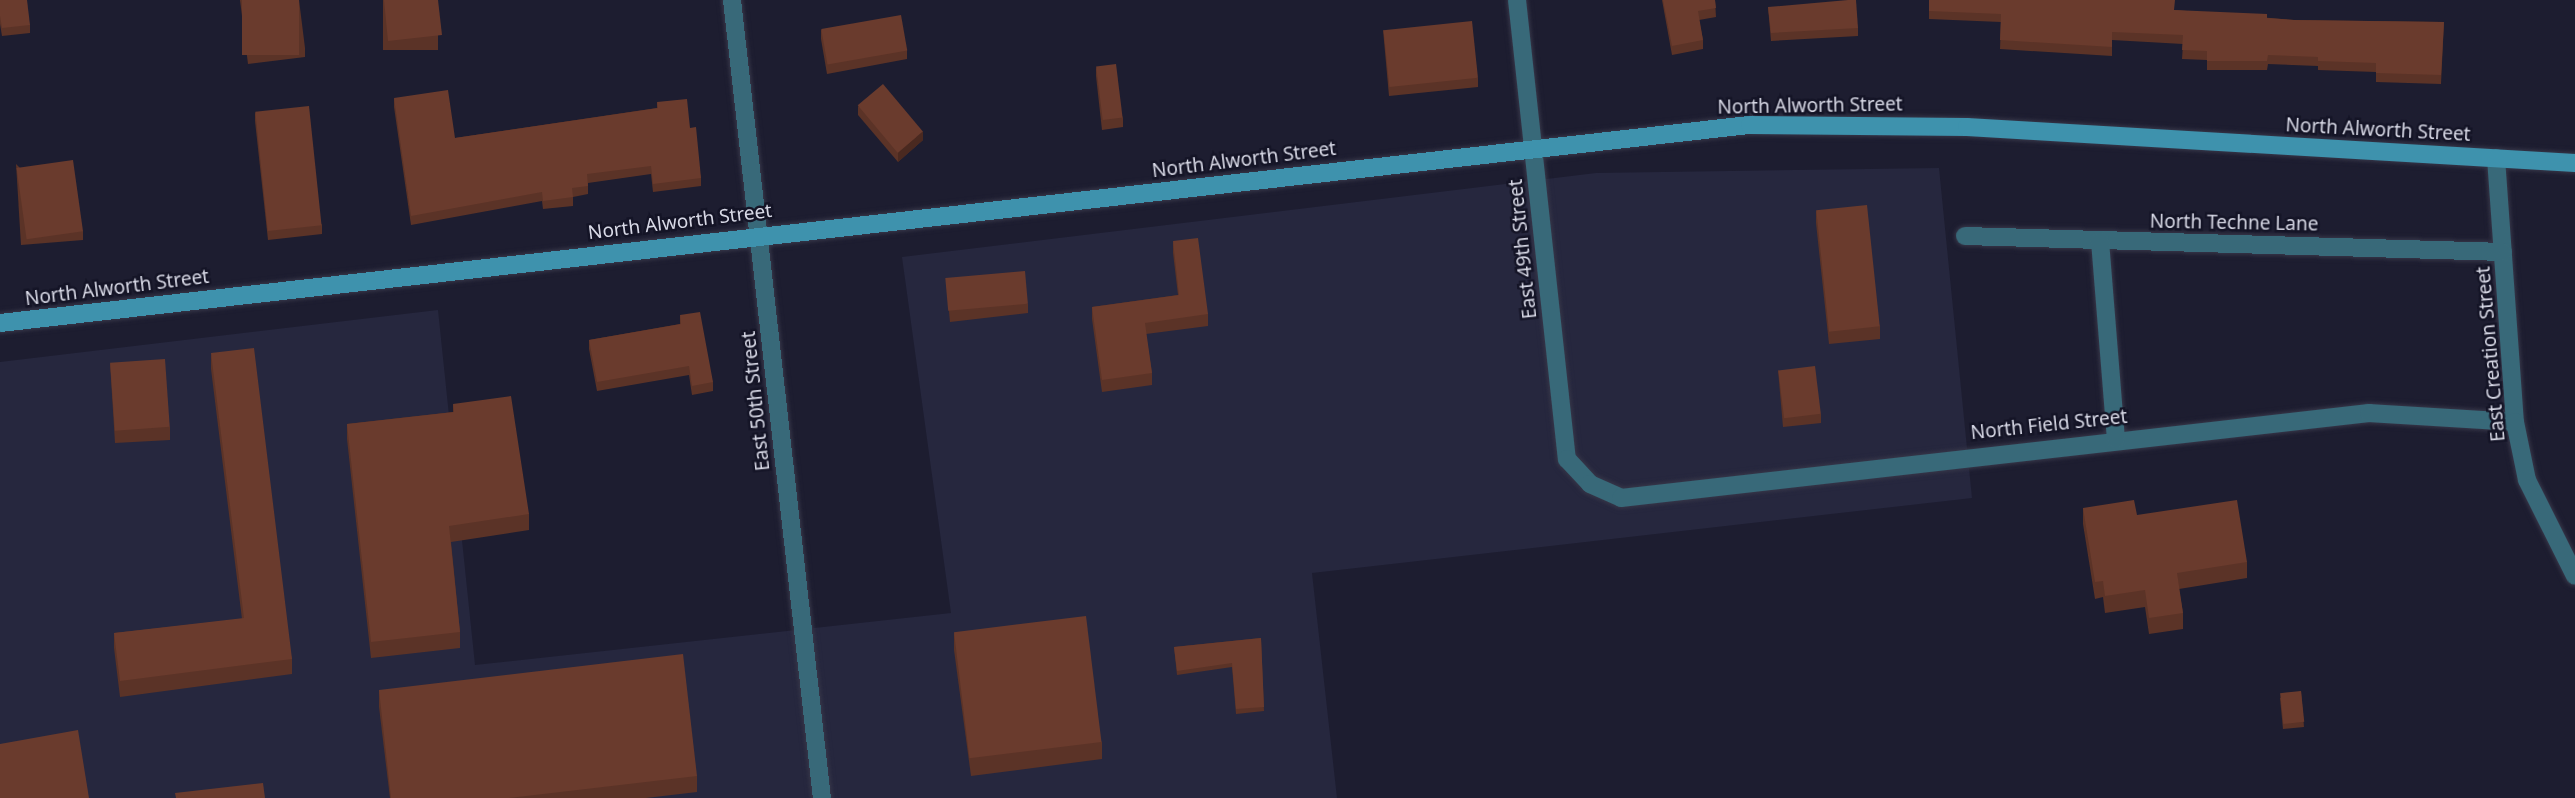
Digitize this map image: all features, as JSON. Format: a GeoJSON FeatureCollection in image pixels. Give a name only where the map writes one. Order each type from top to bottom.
{"type":"FeatureCollection","features":[{"type":"Feature","properties":{"kind":"street","name":"East 50th Street"},"geometry":{"type":"LineString","coordinates":[[732,0],[822,798]]}},
{"type":"Feature","properties":{"kind":"street","name":"East 49th Street"},"geometry":{"type":"LineString","coordinates":[[1517,0],[1567,459],[1590,484]]}},
{"type":"Feature","properties":{"kind":"street","name":"North Alworth Street"},"geometry":{"type":"LineString","coordinates":[[0,323],[758,234],[1749,125],[1861,123],[2575,163]]}},
{"type":"Feature","properties":{"kind":"street","name":"East Creation Street"},"geometry":{"type":"LineString","coordinates":[[2496,158],[2515,422],[2527,480],[2575,576]]}},
{"type":"Feature","properties":{"kind":"street","name":"North Techne Lane"},"geometry":{"type":"LineString","coordinates":[[1965,236],[2503,253]]}},
{"type":"Feature","properties":{"kind":"street"},"geometry":{"type":"LineString","coordinates":[[2100,241],[2116,439]]}},
{"type":"Feature","properties":{"kind":"street","name":"North Field Street"},"geometry":{"type":"LineString","coordinates":[[1590,484],[1621,498],[2116,439],[2368,413],[2515,422]]}},
{"type":"Feature","properties":{"kind":"shaded area"},"geometry":{"type":"Polygon","coordinates":[[[1939,168],[1972,498],[1312,573],[1337,798],[0,798],[0,362],[438,310],[475,665],[951,613],[902,257],[1596,173],[1939,168]]]}},
{"type":"Feature","properties":{"kind":"building"},"geometry":{"type":"Polygon","coordinates":[[[0,0],[27,0],[30,25],[2,28],[0,0]]]}},
{"type":"Feature","properties":{"kind":"building"},"geometry":{"type":"Polygon","coordinates":[[[242,0],[299,0],[299,55],[242,55],[242,0]]]}},
{"type":"Feature","properties":{"kind":"building"},"geometry":{"type":"Polygon","coordinates":[[[384,0],[438,0],[442,35],[388,41],[384,0]]]}},
{"type":"Feature","properties":{"kind":"building"},"geometry":{"type":"Polygon","coordinates":[[[1663,0],[1715,0],[1716,8],[1698,11],[1703,40],[1672,46],[1663,0]]]}},
{"type":"Feature","properties":{"kind":"building"},"geometry":{"type":"Polygon","coordinates":[[[1856,0],[1858,28],[1771,33],[1768,7],[1856,0]]]}},
{"type":"Feature","properties":{"kind":"building"},"geometry":{"type":"Polygon","coordinates":[[[1929,0],[2175,0],[2174,10],[2267,14],[2267,18],[2444,22],[2441,75],[2376,73],[2376,63],[2318,61],[2318,57],[2268,55],[2267,61],[2207,61],[2207,51],[2182,50],[2183,35],[2112,32],[2112,47],[2000,40],[2001,14],[1929,11],[1929,0]]]}},
{"type":"Feature","properties":{"kind":"building"},"geometry":{"type":"Polygon","coordinates":[[[901,15],[907,50],[827,65],[821,29],[901,15]]]}},
{"type":"Feature","properties":{"kind":"building"},"geometry":{"type":"Polygon","coordinates":[[[1472,21],[1478,78],[1389,87],[1383,30],[1472,21]]]}},
{"type":"Feature","properties":{"kind":"building"},"geometry":{"type":"Polygon","coordinates":[[[1116,64],[1123,118],[1103,120],[1096,66],[1116,64]]]}},
{"type":"Feature","properties":{"kind":"building"},"geometry":{"type":"Polygon","coordinates":[[[883,84],[923,131],[898,153],[858,105],[883,84]]]}},
{"type":"Feature","properties":{"kind":"building"},"geometry":{"type":"Polygon","coordinates":[[[448,90],[455,138],[658,108],[657,102],[687,99],[690,128],[696,127],[701,178],[653,184],[651,166],[587,174],[588,186],[572,188],[573,197],[543,201],[542,192],[411,216],[394,98],[448,90]]]}},
{"type":"Feature","properties":{"kind":"building"},"geometry":{"type":"Polygon","coordinates":[[[309,106],[322,225],[268,231],[255,112],[309,106]]]}},
{"type":"Feature","properties":{"kind":"building"},"geometry":{"type":"Polygon","coordinates":[[[73,160],[83,231],[27,239],[17,168],[73,160]]]}},
{"type":"Feature","properties":{"kind":"building"},"geometry":{"type":"Polygon","coordinates":[[[1867,205],[1880,326],[1829,332],[1816,210],[1867,205]]]}},
{"type":"Feature","properties":{"kind":"building"},"geometry":{"type":"Polygon","coordinates":[[[1198,238],[1208,314],[1145,323],[1152,373],[1102,380],[1092,307],[1179,295],[1173,241],[1198,238]]]}},
{"type":"Feature","properties":{"kind":"building"},"geometry":{"type":"Polygon","coordinates":[[[1025,271],[1028,304],[948,311],[945,278],[1025,271]]]}},
{"type":"Feature","properties":{"kind":"building"},"geometry":{"type":"Polygon","coordinates":[[[700,312],[713,382],[692,386],[689,366],[597,382],[589,340],[681,324],[680,315],[700,312]]]}},
{"type":"Feature","properties":{"kind":"building"},"geometry":{"type":"Polygon","coordinates":[[[254,348],[292,659],[120,681],[114,633],[244,618],[211,353],[254,348]]]}},
{"type":"Feature","properties":{"kind":"building"},"geometry":{"type":"Polygon","coordinates":[[[165,359],[170,427],[115,431],[110,363],[165,359]]]}},
{"type":"Feature","properties":{"kind":"building"},"geometry":{"type":"Polygon","coordinates":[[[1815,366],[1821,414],[1784,418],[1778,371],[1815,366]]]}},
{"type":"Feature","properties":{"kind":"building"},"geometry":{"type":"Polygon","coordinates":[[[511,396],[529,514],[449,526],[460,632],[371,642],[347,424],[454,412],[453,404],[511,396]]]}},
{"type":"Feature","properties":{"kind":"building"},"geometry":{"type":"Polygon","coordinates":[[[2134,500],[2137,515],[2237,500],[2247,562],[2177,573],[2183,613],[2149,618],[2145,590],[2105,596],[2103,581],[2095,582],[2083,508],[2134,500]]]}},
{"type":"Feature","properties":{"kind":"building"},"geometry":{"type":"Polygon","coordinates":[[[1086,616],[1101,742],[969,758],[954,632],[1086,616]]]}},
{"type":"Feature","properties":{"kind":"building"},"geometry":{"type":"Polygon","coordinates":[[[1261,638],[1264,707],[1236,709],[1232,663],[1177,671],[1174,647],[1261,638]]]}},
{"type":"Feature","properties":{"kind":"building"},"geometry":{"type":"Polygon","coordinates":[[[683,654],[697,776],[509,798],[391,798],[379,690],[683,654]]]}},
{"type":"Feature","properties":{"kind":"building"},"geometry":{"type":"Polygon","coordinates":[[[2301,691],[2304,722],[2283,724],[2280,693],[2301,691]]]}},
{"type":"Feature","properties":{"kind":"building"},"geometry":{"type":"Polygon","coordinates":[[[78,730],[89,798],[0,798],[0,744],[78,730]]]}},
{"type":"Feature","properties":{"kind":"building"},"geometry":{"type":"Polygon","coordinates":[[[263,783],[265,798],[176,798],[175,793],[263,783]]]}}]}
